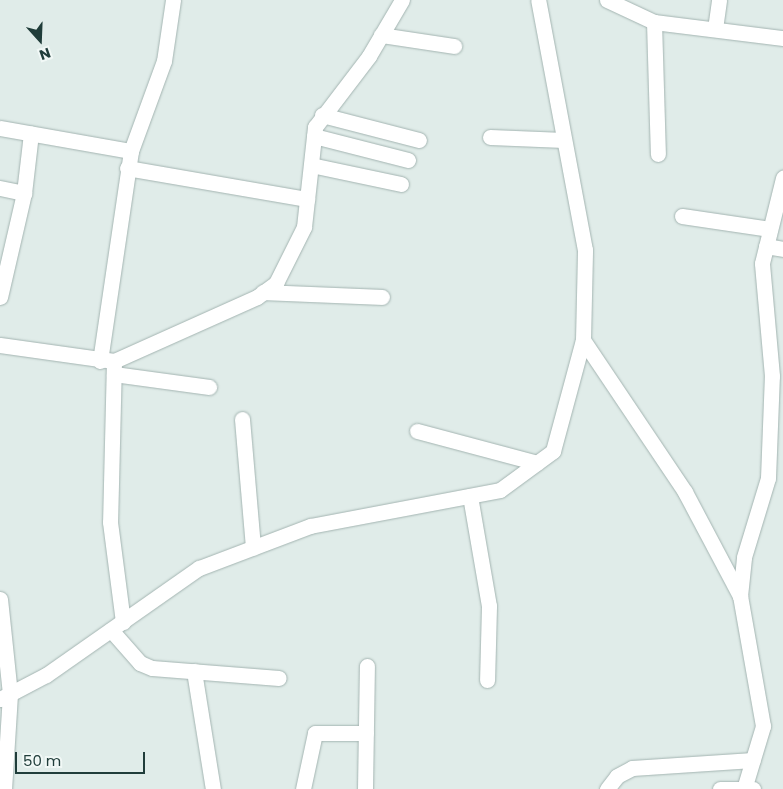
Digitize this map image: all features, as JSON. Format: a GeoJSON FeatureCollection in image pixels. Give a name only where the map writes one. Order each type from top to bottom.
{"type":"FeatureCollection","features":[{"type":"Feature","properties":{"kind":"street"},"geometry":{"type":"LineString","coordinates":[[172,0],[164,61],[130,150],[109,365],[110,522],[117,626],[140,663],[194,671],[279,678]]}},
{"type":"Feature","properties":{"kind":"street"},"geometry":{"type":"LineString","coordinates":[[109,365],[263,292],[276,282],[304,227],[314,136],[322,115],[381,35],[402,0]]}},
{"type":"Feature","properties":{"kind":"street"},"geometry":{"type":"LineString","coordinates":[[5,697],[117,626],[198,568],[310,526],[500,490],[553,452],[583,340],[585,250],[538,0]]}},
{"type":"Feature","properties":{"kind":"street"},"geometry":{"type":"LineString","coordinates":[[607,0],[654,22],[783,38]]}},
{"type":"Feature","properties":{"kind":"street"},"geometry":{"type":"LineString","coordinates":[[716,29],[719,0]]}},
{"type":"Feature","properties":{"kind":"street"},"geometry":{"type":"LineString","coordinates":[[654,22],[658,154]]}},
{"type":"Feature","properties":{"kind":"street"},"geometry":{"type":"LineString","coordinates":[[381,35],[454,46]]}},
{"type":"Feature","properties":{"kind":"street"},"geometry":{"type":"LineString","coordinates":[[322,115],[419,140]]}},
{"type":"Feature","properties":{"kind":"street"},"geometry":{"type":"LineString","coordinates":[[0,128],[130,150]]}},
{"type":"Feature","properties":{"kind":"street"},"geometry":{"type":"LineString","coordinates":[[0,297],[24,193],[31,134]]}},
{"type":"Feature","properties":{"kind":"street"},"geometry":{"type":"LineString","coordinates":[[314,136],[408,160]]}},
{"type":"Feature","properties":{"kind":"street"},"geometry":{"type":"LineString","coordinates":[[490,137],[564,140]]}},
{"type":"Feature","properties":{"kind":"street"},"geometry":{"type":"LineString","coordinates":[[311,165],[401,184]]}},
{"type":"Feature","properties":{"kind":"street"},"geometry":{"type":"LineString","coordinates":[[127,168],[307,199]]}},
{"type":"Feature","properties":{"kind":"street"},"geometry":{"type":"LineString","coordinates":[[720,789],[748,788],[753,760],[763,726],[740,596],[744,557],[768,478],[772,376],[762,263],[783,178]]}},
{"type":"Feature","properties":{"kind":"street"},"geometry":{"type":"LineString","coordinates":[[0,188],[24,193]]}},
{"type":"Feature","properties":{"kind":"street"},"geometry":{"type":"LineString","coordinates":[[682,216],[770,230]]}},
{"type":"Feature","properties":{"kind":"street"},"geometry":{"type":"LineString","coordinates":[[766,246],[783,249]]}},
{"type":"Feature","properties":{"kind":"street"},"geometry":{"type":"LineString","coordinates":[[263,292],[382,297]]}},
{"type":"Feature","properties":{"kind":"street"},"geometry":{"type":"LineString","coordinates":[[583,340],[684,492],[740,596]]}},
{"type":"Feature","properties":{"kind":"street"},"geometry":{"type":"LineString","coordinates":[[0,345],[109,365],[208,387]]}},
{"type":"Feature","properties":{"kind":"street"},"geometry":{"type":"LineString","coordinates":[[242,419],[253,548]]}},
{"type":"Feature","properties":{"kind":"street"},"geometry":{"type":"LineString","coordinates":[[417,431],[537,463]]}},
{"type":"Feature","properties":{"kind":"street"},"geometry":{"type":"LineString","coordinates":[[470,496],[489,606],[487,680]]}},
{"type":"Feature","properties":{"kind":"street"},"geometry":{"type":"LineString","coordinates":[[0,598],[5,697],[4,789]]}},
{"type":"Feature","properties":{"kind":"street"},"geometry":{"type":"LineString","coordinates":[[365,789],[368,666]]}},
{"type":"Feature","properties":{"kind":"street"},"geometry":{"type":"LineString","coordinates":[[194,671],[213,789]]}},
{"type":"Feature","properties":{"kind":"street"},"geometry":{"type":"LineString","coordinates":[[303,789],[315,734],[366,734]]}},
{"type":"Feature","properties":{"kind":"street"},"geometry":{"type":"LineString","coordinates":[[607,789],[617,776],[632,768],[753,760]]}}]}
